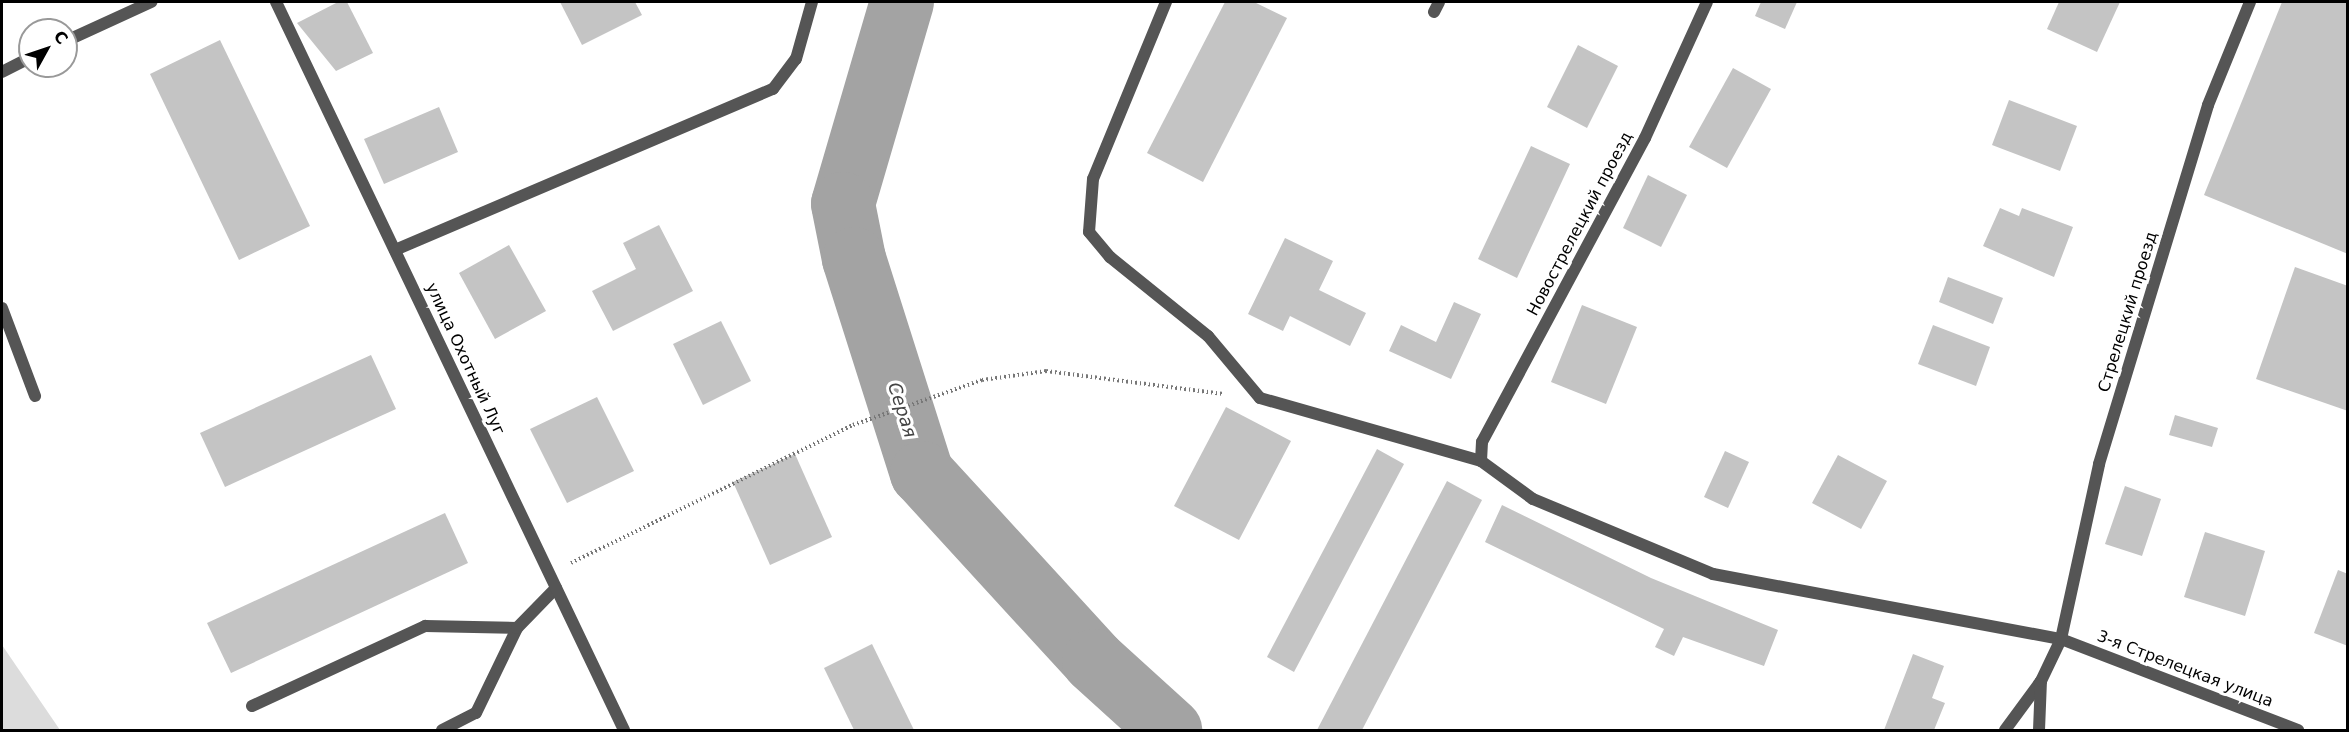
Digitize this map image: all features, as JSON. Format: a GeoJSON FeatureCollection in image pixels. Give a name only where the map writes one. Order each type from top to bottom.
{"type":"FeatureCollection","features":[{"type":"Feature","properties":{"kind":"street"},"geometry":{"type":"LineString","coordinates":[[78,35],[151,2]]}},
{"type":"Feature","properties":{"kind":"street","name":"улица Охотный Луг"},"geometry":{"type":"LineString","coordinates":[[276,2],[624,730]]}},
{"type":"Feature","properties":{"kind":"street"},"geometry":{"type":"LineString","coordinates":[[1166,2],[1093,179],[1089,232],[1110,257],[1208,336],[1260,398],[1481,461]]}},
{"type":"Feature","properties":{"kind":"street","name":"Новострелецкий проезд"},"geometry":{"type":"LineString","coordinates":[[1481,461],[1482,442],[1645,138],[1707,2]]}},
{"type":"Feature","properties":{"kind":"street","name":"Стрелецкий проезд"},"geometry":{"type":"LineString","coordinates":[[2005,730],[2040,681],[2061,639],[2103,453],[2208,105],[2250,2]]}},
{"type":"Feature","properties":{"kind":"street"},"geometry":{"type":"LineString","coordinates":[[395,250],[773,89],[796,59],[810,5]]}},
{"type":"Feature","properties":{"kind":"street"},"geometry":{"type":"LineString","coordinates":[[2,72],[18,64]]}},
{"type":"Feature","properties":{"kind":"street"},"geometry":{"type":"LineString","coordinates":[[2,308],[35,396]]}},
{"type":"Feature","properties":{"kind":"street","name":"3-я Стрелецкая улица"},"geometry":{"type":"LineString","coordinates":[[1481,461],[1533,499],[1713,574],[2061,639],[2298,730]]}},
{"type":"Feature","properties":{"kind":"street"},"geometry":{"type":"LineString","coordinates":[[442,730],[476,712],[517,628],[556,588]]}},
{"type":"Feature","properties":{"kind":"street"},"geometry":{"type":"LineString","coordinates":[[252,706],[425,626],[517,628]]}},
{"type":"Feature","properties":{"kind":"street"},"geometry":{"type":"LineString","coordinates":[[2039,730],[2040,681]]}},
{"type":"Feature","properties":{"kind":"path"},"geometry":{"type":"LineString","coordinates":[[549,574],[853,425],[982,380],[1046,371],[1260,398]]}},
{"type":"Feature","properties":{"kind":"shaded area"},"geometry":{"type":"Polygon","coordinates":[[[2,645],[60,730],[2,730],[2,645]]]}},
{"type":"Feature","properties":{"kind":"building"},"geometry":{"type":"Polygon","coordinates":[[[338,2],[347,2],[373,53],[336,71],[297,23],[338,2]]]}},
{"type":"Feature","properties":{"kind":"building"},"geometry":{"type":"Polygon","coordinates":[[[560,2],[635,2],[642,15],[582,45],[560,2]]]}},
{"type":"Feature","properties":{"kind":"building"},"geometry":{"type":"Polygon","coordinates":[[[1225,2],[1254,2],[1287,18],[1203,182],[1147,153],[1225,2]]]}},
{"type":"Feature","properties":{"kind":"building"},"geometry":{"type":"Polygon","coordinates":[[[1761,2],[1797,2],[1785,29],[1755,16],[1761,2]]]}},
{"type":"Feature","properties":{"kind":"building"},"geometry":{"type":"Polygon","coordinates":[[[2059,2],[2120,2],[2097,52],[2047,29],[2059,2]]]}},
{"type":"Feature","properties":{"kind":"building"},"geometry":{"type":"Polygon","coordinates":[[[2282,2],[2348,2],[2348,254],[2204,195],[2282,2]]]}},
{"type":"Feature","properties":{"kind":"building"},"geometry":{"type":"Polygon","coordinates":[[[220,40],[310,226],[239,260],[150,74],[220,40]]]}},
{"type":"Feature","properties":{"kind":"building"},"geometry":{"type":"Polygon","coordinates":[[[1578,45],[1618,66],[1587,128],[1547,107],[1578,45]]]}},
{"type":"Feature","properties":{"kind":"building"},"geometry":{"type":"Polygon","coordinates":[[[1733,68],[1771,89],[1727,168],[1689,147],[1733,68]]]}},
{"type":"Feature","properties":{"kind":"building"},"geometry":{"type":"Polygon","coordinates":[[[2009,100],[2077,126],[2060,171],[1992,145],[2009,100]]]}},
{"type":"Feature","properties":{"kind":"building"},"geometry":{"type":"Polygon","coordinates":[[[439,107],[458,152],[384,184],[364,139],[439,107]]]}},
{"type":"Feature","properties":{"kind":"building"},"geometry":{"type":"Polygon","coordinates":[[[1531,146],[1570,164],[1517,278],[1478,259],[1531,146]]]}},
{"type":"Feature","properties":{"kind":"building"},"geometry":{"type":"Polygon","coordinates":[[[1648,175],[1687,195],[1661,247],[1623,228],[1648,175]]]}},
{"type":"Feature","properties":{"kind":"building"},"geometry":{"type":"Polygon","coordinates":[[[2000,208],[2019,216],[2022,208],[2073,227],[2054,277],[1983,246],[2000,208]]]}},
{"type":"Feature","properties":{"kind":"building"},"geometry":{"type":"Polygon","coordinates":[[[659,225],[693,291],[613,331],[592,291],[636,269],[623,243],[659,225]]]}},
{"type":"Feature","properties":{"kind":"building"},"geometry":{"type":"Polygon","coordinates":[[[1285,238],[1333,261],[1319,290],[1366,313],[1350,346],[1290,316],[1283,331],[1248,314],[1285,238]]]}},
{"type":"Feature","properties":{"kind":"building"},"geometry":{"type":"Polygon","coordinates":[[[509,245],[546,311],[495,339],[459,273],[509,245]]]}},
{"type":"Feature","properties":{"kind":"building"},"geometry":{"type":"Polygon","coordinates":[[[2295,267],[2348,286],[2348,411],[2256,379],[2295,267]]]}},
{"type":"Feature","properties":{"kind":"building"},"geometry":{"type":"Polygon","coordinates":[[[1948,277],[2003,298],[1993,324],[1939,302],[1948,277]]]}},
{"type":"Feature","properties":{"kind":"building"},"geometry":{"type":"Polygon","coordinates":[[[1454,302],[1481,314],[1451,379],[1389,351],[1401,325],[1436,342],[1454,302]]]}},
{"type":"Feature","properties":{"kind":"building"},"geometry":{"type":"Polygon","coordinates":[[[1582,305],[1637,327],[1606,404],[1551,382],[1582,305]]]}},
{"type":"Feature","properties":{"kind":"building"},"geometry":{"type":"Polygon","coordinates":[[[721,321],[751,381],[703,405],[673,344],[721,321]]]}},
{"type":"Feature","properties":{"kind":"building"},"geometry":{"type":"Polygon","coordinates":[[[1933,325],[1990,347],[1976,386],[1918,364],[1933,325]]]}},
{"type":"Feature","properties":{"kind":"building"},"geometry":{"type":"Polygon","coordinates":[[[371,355],[396,409],[225,487],[200,433],[371,355]]]}},
{"type":"Feature","properties":{"kind":"building"},"geometry":{"type":"Polygon","coordinates":[[[597,397],[634,471],[567,503],[530,429],[597,397]]]}},
{"type":"Feature","properties":{"kind":"building"},"geometry":{"type":"Polygon","coordinates":[[[1226,407],[1291,441],[1239,540],[1174,506],[1226,407]]]}},
{"type":"Feature","properties":{"kind":"building"},"geometry":{"type":"Polygon","coordinates":[[[2175,415],[2218,428],[2212,447],[2169,435],[2175,415]]]}},
{"type":"Feature","properties":{"kind":"building"},"geometry":{"type":"Polygon","coordinates":[[[1377,449],[1404,464],[1294,672],[1267,657],[1377,449]]]}},
{"type":"Feature","properties":{"kind":"building"},"geometry":{"type":"Polygon","coordinates":[[[1725,451],[1749,462],[1728,508],[1704,497],[1725,451]]]}},
{"type":"Feature","properties":{"kind":"building"},"geometry":{"type":"Polygon","coordinates":[[[795,454],[832,537],[770,565],[733,482],[795,454]]]}},
{"type":"Feature","properties":{"kind":"building"},"geometry":{"type":"Polygon","coordinates":[[[1838,455],[1887,481],[1861,529],[1812,503],[1838,455]]]}},
{"type":"Feature","properties":{"kind":"building"},"geometry":{"type":"Polygon","coordinates":[[[1447,481],[1482,500],[1362,730],[1317,730],[1447,481]]]}},
{"type":"Feature","properties":{"kind":"building"},"geometry":{"type":"Polygon","coordinates":[[[2125,486],[2161,499],[2142,556],[2105,544],[2125,486]]]}},
{"type":"Feature","properties":{"kind":"building"},"geometry":{"type":"Polygon","coordinates":[[[1502,505],[1651,578],[1778,630],[1764,666],[1683,637],[1674,656],[1655,647],[1664,629],[1485,542],[1502,505]]]}},
{"type":"Feature","properties":{"kind":"building"},"geometry":{"type":"Polygon","coordinates":[[[445,513],[468,563],[231,673],[207,623],[445,513]]]}},
{"type":"Feature","properties":{"kind":"building"},"geometry":{"type":"Polygon","coordinates":[[[2205,532],[2265,551],[2245,616],[2184,597],[2205,532]]]}},
{"type":"Feature","properties":{"kind":"building"},"geometry":{"type":"Polygon","coordinates":[[[2338,570],[2348,574],[2348,646],[2314,633],[2338,570]]]}},
{"type":"Feature","properties":{"kind":"building"},"geometry":{"type":"Polygon","coordinates":[[[872,644],[914,730],[854,730],[824,668],[872,644]]]}},
{"type":"Feature","properties":{"kind":"building"},"geometry":{"type":"Polygon","coordinates":[[[1913,654],[1944,666],[1932,698],[1945,703],[1934,730],[1884,730],[1913,654]]]}},
{"type":"Feature","properties":{"kind":"waterway","name":"Серая"},"geometry":{"type":"LineString","coordinates":[[902,2],[843,204],[854,259],[922,473],[1094,661],[1170,730]]}}]}
